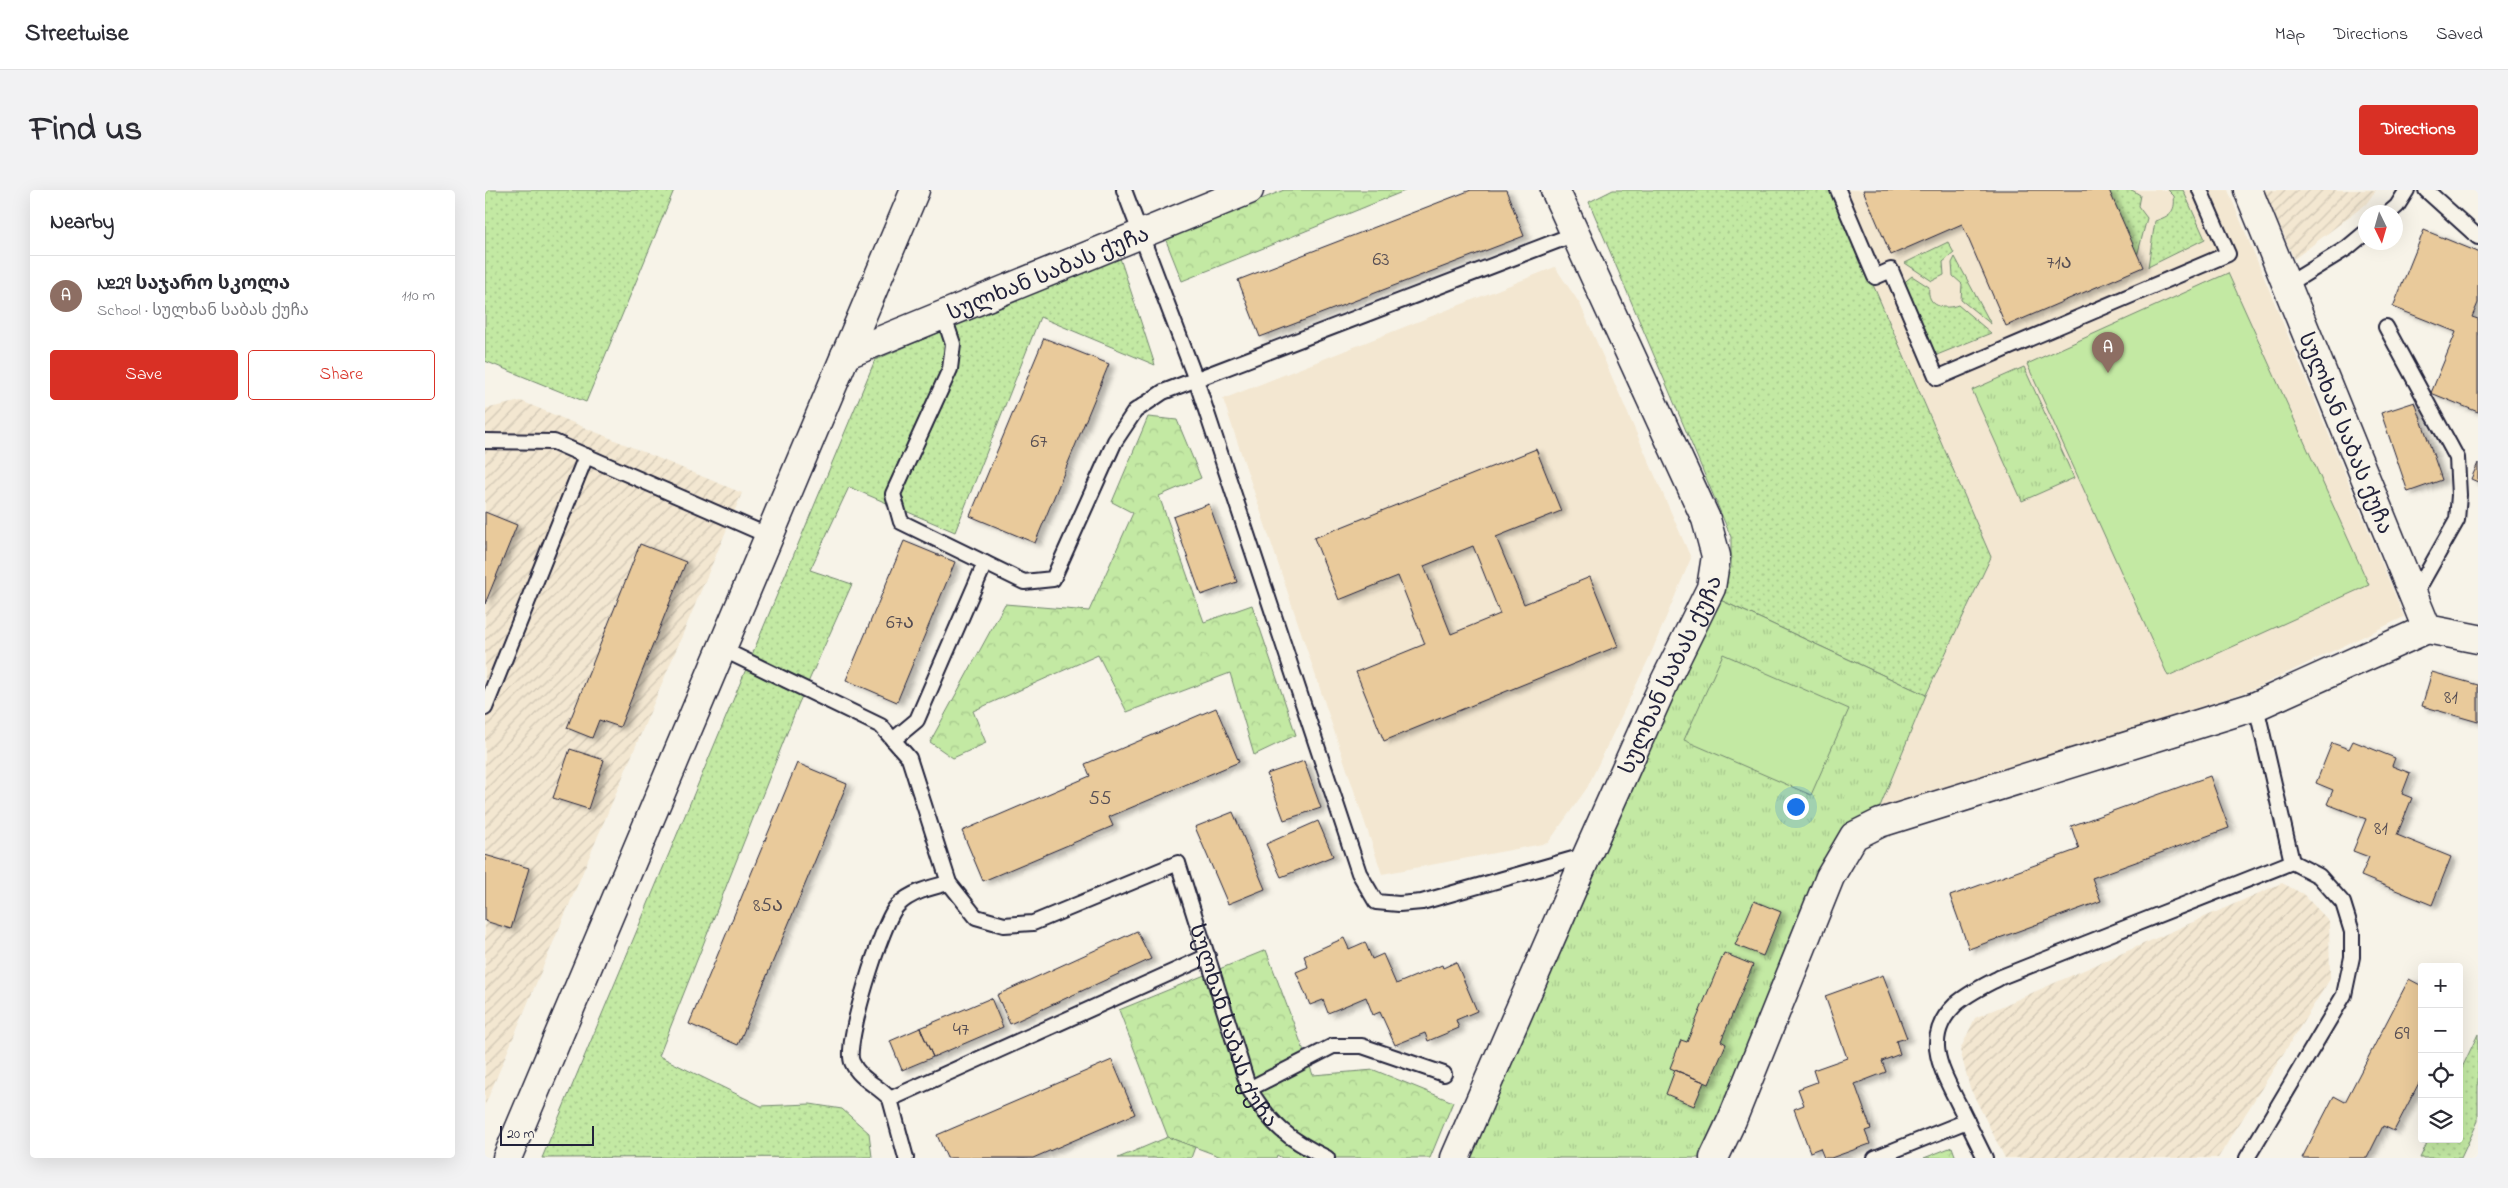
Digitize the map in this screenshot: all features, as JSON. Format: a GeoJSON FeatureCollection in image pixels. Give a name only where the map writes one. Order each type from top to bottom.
{"type":"FeatureCollection","features":[{"type":"Feature","properties":{"kind":"street"},"geometry":{"type":"LineString","coordinates":[[507,1158],[915,190]]}},
{"type":"Feature","properties":{"kind":"street","name":"სულხან საბას ქუჩა"},"geometry":{"type":"LineString","coordinates":[[845,354],[1249,190]]}},
{"type":"Feature","properties":{"kind":"street","name":"სულხან საბას ქუჩა"},"geometry":{"type":"LineString","coordinates":[[1455,1158],[1665,681],[1711,588],[1716,556],[1706,519],[1555,190]]}},
{"type":"Feature","properties":{"kind":"street","name":"სულხან საბას ქუჩა"},"geometry":{"type":"LineString","coordinates":[[2248,190],[2427,629]]}},
{"type":"Feature","properties":{"kind":"street"},"geometry":{"type":"LineString","coordinates":[[1714,1158],[1732,1120],[1830,877],[1854,836],[1880,823],[2256,706],[2427,629],[2478,639]]}},
{"type":"Feature","properties":{"kind":"lane"},"geometry":{"type":"LineString","coordinates":[[1124,190],[1196,380],[1359,872],[1376,902],[1399,904],[1422,902],[1587,855]]}},
{"type":"Feature","properties":{"kind":"lane"},"geometry":{"type":"LineString","coordinates":[[1838,190],[1875,277],[1891,270],[1937,378],[2228,254],[2200,190]]}},
{"type":"Feature","properties":{"kind":"lane"},"geometry":{"type":"LineString","coordinates":[[2398,205],[2407,190]]}},
{"type":"Feature","properties":{"kind":"lane"},"geometry":{"type":"LineString","coordinates":[[2426,190],[2478,237]]}},
{"type":"Feature","properties":{"kind":"lane"},"geometry":{"type":"LineString","coordinates":[[943,314],[953,344],[950,369],[893,494],[901,522],[1025,582],[1053,578],[1115,441],[1135,411],[1163,392],[1575,234]]}},
{"type":"Feature","properties":{"kind":"lane"},"geometry":{"type":"LineString","coordinates":[[2287,285],[2347,248],[2358,239]]}},
{"type":"Feature","properties":{"kind":"lane"},"geometry":{"type":"LineString","coordinates":[[2386,327],[2457,458],[2459,495],[2457,520],[2414,596]]}},
{"type":"Feature","properties":{"kind":"lane"},"geometry":{"type":"LineString","coordinates":[[485,441],[554,442],[769,536]]}},
{"type":"Feature","properties":{"kind":"lane"},"geometry":{"type":"LineString","coordinates":[[485,708],[586,456]]}},
{"type":"Feature","properties":{"kind":"lane"},"geometry":{"type":"LineString","coordinates":[[893,740],[917,720],[985,563]]}},
{"type":"Feature","properties":{"kind":"lane"},"geometry":{"type":"LineString","coordinates":[[721,649],[881,726],[909,758],[949,883],[924,889],[897,906],[874,957],[852,1038],[851,1062],[860,1074],[884,1092],[890,1100],[907,1158]]}},
{"type":"Feature","properties":{"kind":"lane"},"geometry":{"type":"LineString","coordinates":[[2256,706],[2291,862]]}},
{"type":"Feature","properties":{"kind":"lane"},"geometry":{"type":"LineString","coordinates":[[1985,1158],[1940,1066],[1936,1048],[1937,1033],[1955,1005],[2001,977],[2291,862],[2319,876],[2343,903],[2352,932],[2352,958],[2344,995],[2247,1158]]}},
{"type":"Feature","properties":{"kind":"lane","name":"სულხან საბას ქუჩა"},"geometry":{"type":"LineString","coordinates":[[949,883],[976,917],[1004,926],[1033,923],[1177,863],[1249,1089],[1265,1114],[1285,1135],[1327,1158]]}},
{"type":"Feature","properties":{"kind":"lane"},"geometry":{"type":"LineString","coordinates":[[890,1100],[1208,956]]}},
{"type":"Feature","properties":{"kind":"lane"},"geometry":{"type":"LineString","coordinates":[[1249,1089],[1333,1046],[1362,1046],[1444,1074]]}},
{"type":"Feature","properties":{"kind":"lane"},"geometry":{"type":"LineString","coordinates":[[1875,1158],[1967,1121]]}},
{"type":"Feature","properties":{"kind":"shaded area"},"geometry":{"type":"Polygon","coordinates":[[[1832,190],[2228,190],[2404,617],[2249,691],[1878,812],[1926,695],[1991,557],[1832,190]]]}},
{"type":"Feature","properties":{"kind":"shaded area"},"geometry":{"type":"Polygon","coordinates":[[[2264,190],[2376,190],[2366,204],[2358,205],[2358,210],[2294,259],[2264,190]]]}},
{"type":"Feature","properties":{"kind":"shaded area"},"geometry":{"type":"Polygon","coordinates":[[[1555,267],[1580,304],[1691,558],[1649,658],[1587,788],[1548,843],[1382,874],[1223,399],[1555,267]]]}},
{"type":"Feature","properties":{"kind":"shaded area"},"geometry":{"type":"Polygon","coordinates":[[[521,401],[742,493],[485,1105],[485,409],[521,401]]]}},
{"type":"Feature","properties":{"kind":"shaded area"},"geometry":{"type":"Polygon","coordinates":[[[2282,883],[2303,894],[2329,921],[2330,979],[2218,1158],[2005,1158],[1970,1088],[1960,1050],[1975,1018],[2282,883]]]}},
{"type":"Feature","properties":{"kind":"green space"},"geometry":{"type":"Polygon","coordinates":[[[485,190],[674,190],[586,402],[485,361],[485,190]]]}},
{"type":"Feature","properties":{"kind":"green space"},"geometry":{"type":"Polygon","coordinates":[[[1284,190],[1407,190],[1182,281],[1165,238],[1284,190]]]}},
{"type":"Feature","properties":{"kind":"green space"},"geometry":{"type":"Polygon","coordinates":[[[1613,190],[1832,190],[1991,557],[1926,695],[1718,599],[1731,567],[1731,537],[1589,202],[1613,190]]]}},
{"type":"Feature","properties":{"kind":"green space"},"geometry":{"type":"Polygon","coordinates":[[[2101,190],[2132,190],[2140,195],[2138,206],[2147,218],[2134,268],[2101,190]]]}},
{"type":"Feature","properties":{"kind":"green space"},"geometry":{"type":"Polygon","coordinates":[[[2168,190],[2183,190],[2205,239],[2148,267],[2155,221],[2168,215],[2173,210],[2174,196],[2168,190]]]}},
{"type":"Feature","properties":{"kind":"green space"},"geometry":{"type":"Polygon","coordinates":[[[1948,242],[1954,253],[1943,262],[1944,275],[1932,281],[1905,263],[1948,242]]]}},
{"type":"Feature","properties":{"kind":"green space"},"geometry":{"type":"Polygon","coordinates":[[[1119,255],[1155,365],[1040,317],[955,532],[849,487],[810,570],[852,584],[798,705],[659,1056],[761,1106],[810,1104],[842,1109],[869,1133],[872,1157],[542,1158],[875,360],[1119,255]]]}},
{"type":"Feature","properties":{"kind":"green space"},"geometry":{"type":"Polygon","coordinates":[[[1955,257],[1991,324],[1961,300],[1962,284],[1953,276],[1952,263],[1955,257]]]}},
{"type":"Feature","properties":{"kind":"green space"},"geometry":{"type":"Polygon","coordinates":[[[2228,273],[2369,585],[2168,676],[2027,364],[2228,273]]]}},
{"type":"Feature","properties":{"kind":"green space"},"geometry":{"type":"Polygon","coordinates":[[[1912,276],[1929,287],[1930,299],[1933,303],[1942,307],[1958,305],[1991,333],[1932,357],[1901,285],[1912,276]]]}},
{"type":"Feature","properties":{"kind":"green space"},"geometry":{"type":"Polygon","coordinates":[[[2024,367],[2074,478],[2022,501],[1972,390],[2024,367]]]}},
{"type":"Feature","properties":{"kind":"green space"},"geometry":{"type":"Polygon","coordinates":[[[1148,417],[1177,420],[1201,478],[1159,496],[1204,622],[1252,605],[1296,735],[1254,755],[1230,673],[1127,712],[1098,655],[973,711],[986,743],[953,758],[930,742],[1005,604],[1089,611],[1133,513],[1112,502],[1148,417]]]}},
{"type":"Feature","properties":{"kind":"green space"},"geometry":{"type":"Polygon","coordinates":[[[1718,599],[1926,695],[1867,838],[1842,851],[1711,1158],[1462,1158],[1718,599]]]}},
{"type":"Feature","properties":{"kind":"green space"},"geometry":{"type":"Polygon","coordinates":[[[1723,654],[1849,709],[1811,795],[1684,740],[1723,654]]]}},
{"type":"Feature","properties":{"kind":"green space"},"geometry":{"type":"Polygon","coordinates":[[[1266,950],[1313,1075],[1374,1070],[1453,1102],[1430,1158],[1282,1158],[1277,1155],[1276,1158],[1224,1158],[1168,1137],[1119,1010],[1266,950]]]}},
{"type":"Feature","properties":{"kind":"green space"},"geometry":{"type":"Polygon","coordinates":[[[2478,1034],[2478,1121],[2461,1158],[2420,1158],[2427,1143],[2463,1143],[2463,1066],[2478,1034]]]}},
{"type":"Feature","properties":{"kind":"green space"},"geometry":{"type":"Polygon","coordinates":[[[1168,1137],[1195,1147],[1191,1158],[1118,1158],[1168,1137]]]}},
{"type":"Feature","properties":{"kind":"green space"},"geometry":{"type":"Polygon","coordinates":[[[1952,1147],[1956,1158],[1924,1158],[1952,1147]]]}},
{"type":"Feature","properties":{"kind":"building"},"geometry":{"type":"Polygon","coordinates":[[[1471,190],[1506,190],[1524,236],[1260,337],[1238,280],[1471,190]]]}},
{"type":"Feature","properties":{"kind":"building"},"geometry":{"type":"Polygon","coordinates":[[[1863,190],[2109,190],[2143,267],[2006,326],[1962,224],[1891,255],[1863,190]]]}},
{"type":"Feature","properties":{"kind":"building"},"geometry":{"type":"Polygon","coordinates":[[[2424,230],[2478,252],[2478,303],[2472,317],[2478,319],[2478,412],[2431,393],[2456,332],[2393,307],[2424,230]]]}},
{"type":"Feature","properties":{"kind":"building"},"geometry":{"type":"Polygon","coordinates":[[[1044,338],[1109,364],[1035,543],[970,516],[1044,338]]]}},
{"type":"Feature","properties":{"kind":"building"},"geometry":{"type":"Polygon","coordinates":[[[2415,402],[2442,480],[2408,492],[2381,413],[2415,402]]]}},
{"type":"Feature","properties":{"kind":"building"},"geometry":{"type":"Polygon","coordinates":[[[1536,449],[1561,511],[1496,537],[1524,604],[1590,577],[1618,646],[1384,741],[1356,672],[1425,644],[1398,576],[1339,600],[1314,538],[1536,449]],[[1473,546],[1424,566],[1451,634],[1500,614],[1473,546]]]}},
{"type":"Feature","properties":{"kind":"building"},"geometry":{"type":"Polygon","coordinates":[[[2478,463],[2478,482],[2471,479],[2478,463]]]}},
{"type":"Feature","properties":{"kind":"building"},"geometry":{"type":"Polygon","coordinates":[[[1209,504],[1237,582],[1201,595],[1173,517],[1209,504]]]}},
{"type":"Feature","properties":{"kind":"building"},"geometry":{"type":"Polygon","coordinates":[[[485,512],[517,525],[485,604],[485,512]]]}},
{"type":"Feature","properties":{"kind":"building"},"geometry":{"type":"Polygon","coordinates":[[[904,541],[955,562],[897,702],[846,680],[904,541]]]}},
{"type":"Feature","properties":{"kind":"building"},"geometry":{"type":"Polygon","coordinates":[[[640,544],[686,562],[620,727],[599,720],[592,738],[567,728],[640,544]]]}},
{"type":"Feature","properties":{"kind":"building"},"geometry":{"type":"Polygon","coordinates":[[[2432,672],[2478,685],[2478,722],[2422,706],[2432,672]]]}},
{"type":"Feature","properties":{"kind":"building"},"geometry":{"type":"Polygon","coordinates":[[[1216,708],[1239,762],[1109,817],[1113,826],[983,881],[962,831],[1090,776],[1085,764],[1216,708]]]}},
{"type":"Feature","properties":{"kind":"building"},"geometry":{"type":"Polygon","coordinates":[[[2353,741],[2395,758],[2392,766],[2410,773],[2402,794],[2412,798],[2397,835],[2451,857],[2432,905],[2361,876],[2369,857],[2353,851],[2366,819],[2327,804],[2333,790],[2316,783],[2332,743],[2349,749],[2353,741]]]}},
{"type":"Feature","properties":{"kind":"building"},"geometry":{"type":"Polygon","coordinates":[[[570,749],[604,760],[588,809],[553,798],[570,749]]]}},
{"type":"Feature","properties":{"kind":"building"},"geometry":{"type":"Polygon","coordinates":[[[1304,761],[1321,808],[1284,820],[1267,774],[1304,761]]]}},
{"type":"Feature","properties":{"kind":"building"},"geometry":{"type":"Polygon","coordinates":[[[797,763],[847,784],[738,1045],[689,1024],[797,763]]]}},
{"type":"Feature","properties":{"kind":"building"},"geometry":{"type":"Polygon","coordinates":[[[2210,776],[2229,828],[2092,878],[2101,901],[1969,949],[1950,896],[2079,849],[2071,826],[2210,776]]]}},
{"type":"Feature","properties":{"kind":"building"},"geometry":{"type":"Polygon","coordinates":[[[1233,812],[1265,889],[1228,904],[1195,827],[1233,812]]]}},
{"type":"Feature","properties":{"kind":"building"},"geometry":{"type":"Polygon","coordinates":[[[1318,821],[1333,856],[1281,877],[1266,844],[1318,821]]]}},
{"type":"Feature","properties":{"kind":"building"},"geometry":{"type":"Polygon","coordinates":[[[485,855],[529,868],[511,929],[485,921],[485,855]]]}},
{"type":"Feature","properties":{"kind":"building"},"geometry":{"type":"Polygon","coordinates":[[[1754,901],[1781,912],[1763,956],[1735,945],[1754,901]]]}},
{"type":"Feature","properties":{"kind":"building"},"geometry":{"type":"Polygon","coordinates":[[[1137,931],[1151,959],[1010,1024],[997,995],[1137,931]]]}},
{"type":"Feature","properties":{"kind":"building"},"geometry":{"type":"Polygon","coordinates":[[[1344,938],[1349,949],[1365,942],[1372,959],[1383,954],[1396,984],[1442,965],[1443,968],[1456,962],[1477,1011],[1456,1020],[1459,1028],[1428,1041],[1425,1033],[1395,1045],[1380,1012],[1373,1015],[1366,997],[1328,1013],[1323,1000],[1310,1005],[1296,972],[1308,967],[1304,956],[1344,938]]]}},
{"type":"Feature","properties":{"kind":"building"},"geometry":{"type":"Polygon","coordinates":[[[1724,953],[1753,965],[1721,1041],[1726,1044],[1709,1084],[1670,1068],[1681,1040],[1687,1042],[1724,953]]]}},
{"type":"Feature","properties":{"kind":"building"},"geometry":{"type":"Polygon","coordinates":[[[1883,975],[1907,1038],[1896,1041],[1900,1054],[1882,1061],[1886,1072],[1855,1084],[1871,1129],[1865,1131],[1870,1144],[1831,1158],[1824,1158],[1820,1148],[1810,1152],[1794,1109],[1804,1105],[1798,1089],[1817,1082],[1813,1070],[1847,1058],[1825,996],[1883,975]]]}},
{"type":"Feature","properties":{"kind":"building"},"geometry":{"type":"Polygon","coordinates":[[[2409,979],[2418,984],[2418,1085],[2394,1131],[2383,1126],[2367,1158],[2302,1158],[2334,1096],[2345,1102],[2409,979]]]}},
{"type":"Feature","properties":{"kind":"building"},"geometry":{"type":"Polygon","coordinates":[[[991,998],[1003,1027],[933,1057],[920,1028],[991,998]]]}},
{"type":"Feature","properties":{"kind":"building"},"geometry":{"type":"Polygon","coordinates":[[[920,1028],[933,1057],[902,1070],[890,1041],[920,1028]]]}},
{"type":"Feature","properties":{"kind":"building"},"geometry":{"type":"Polygon","coordinates":[[[1112,1060],[1135,1114],[1033,1158],[947,1158],[937,1135],[1112,1060]]]}},
{"type":"Feature","properties":{"kind":"building"},"geometry":{"type":"Polygon","coordinates":[[[1675,1070],[1704,1082],[1694,1106],[1666,1094],[1675,1070]]]}},
{"type":"Feature","properties":{"kind":"place","name":"№29 საჯარო სკოლა"},"geometry":{"type":"Point","coordinates":[2108,373]}}]}
